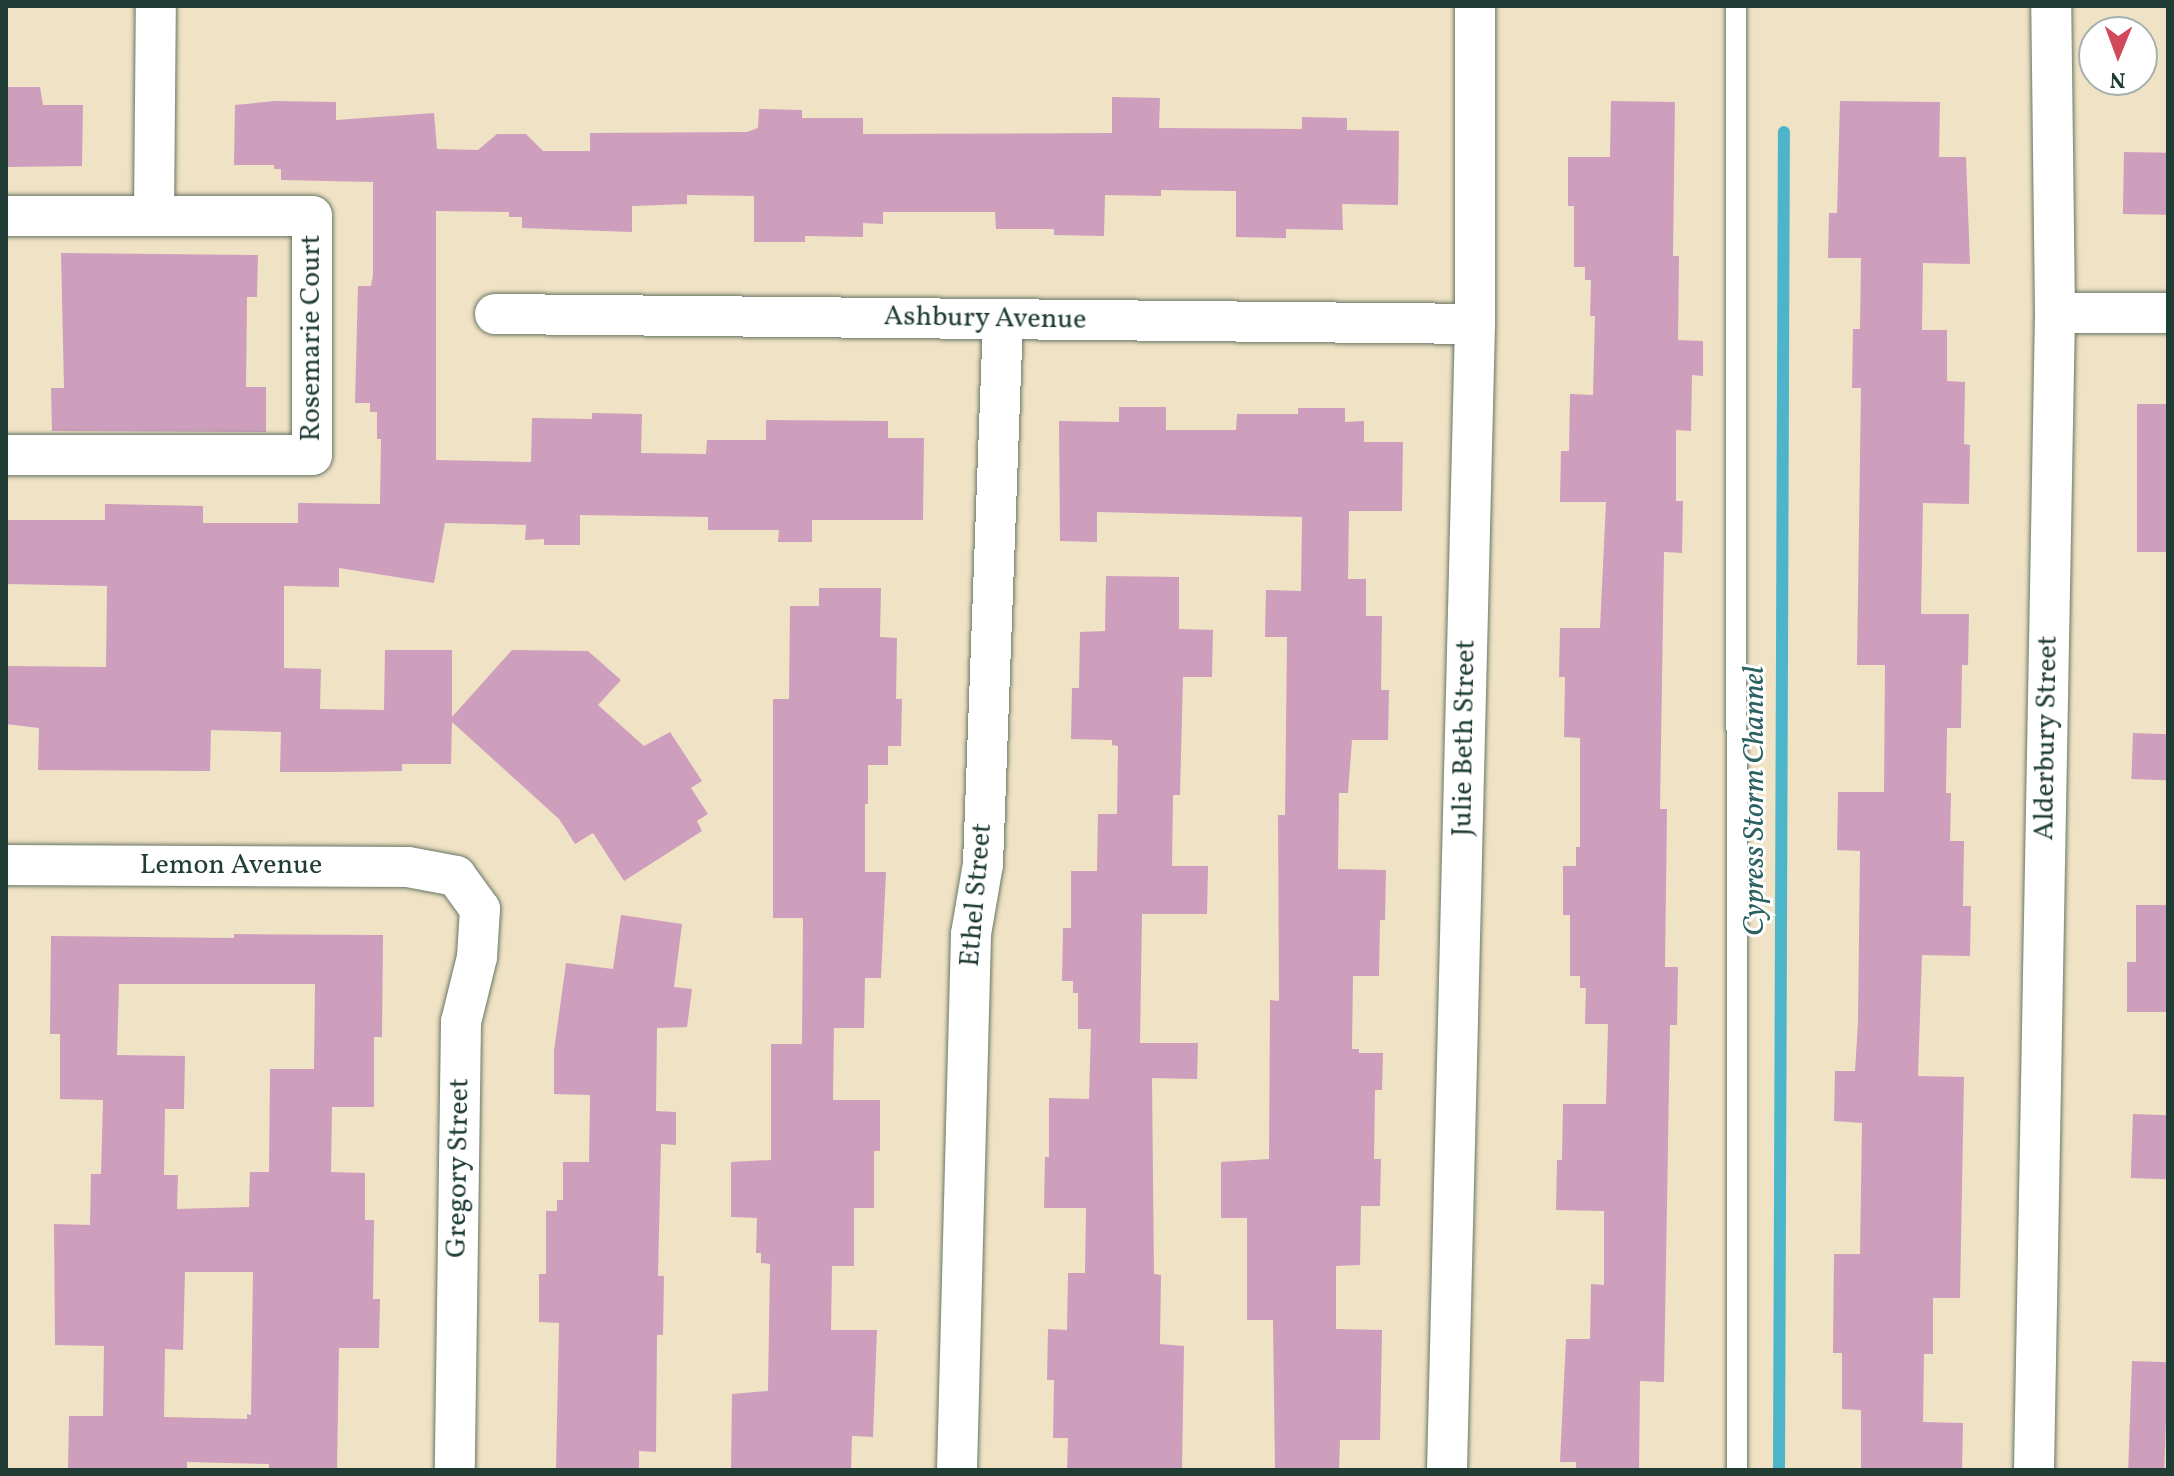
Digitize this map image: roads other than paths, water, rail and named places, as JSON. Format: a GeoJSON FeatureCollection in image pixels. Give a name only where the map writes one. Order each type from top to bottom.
{"type":"FeatureCollection","features":[{"type":"Feature","properties":{"kind":"street"},"geometry":{"type":"LineString","coordinates":[[154,216],[156,6]]}},
{"type":"Feature","properties":{"kind":"street","name":"Julie Beth Street"},"geometry":{"type":"LineString","coordinates":[[1447,1470],[1475,324],[1475,6]]}},
{"type":"Feature","properties":{"kind":"street","name":"Alderbury Street"},"geometry":{"type":"LineString","coordinates":[[2034,1470],[2055,313],[2051,6]]}},
{"type":"Feature","properties":{"kind":"street","name":"Rosemarie Court"},"geometry":{"type":"LineString","coordinates":[[6,216],[312,216],[312,455],[6,455]]}},
{"type":"Feature","properties":{"kind":"street"},"geometry":{"type":"LineString","coordinates":[[2055,313],[2168,313]]}},
{"type":"Feature","properties":{"kind":"street","name":"Ashbury Avenue"},"geometry":{"type":"LineString","coordinates":[[495,314],[1475,324]]}},
{"type":"Feature","properties":{"kind":"street","name":"Ethel Street"},"geometry":{"type":"LineString","coordinates":[[957,1470],[971,934],[983,864],[1003,319]]}},
{"type":"Feature","properties":{"kind":"street","name":"Lemon Avenue"},"geometry":{"type":"LineString","coordinates":[[6,865],[408,867],[456,876]]}},
{"type":"Feature","properties":{"kind":"street","name":"Gregory Street"},"geometry":{"type":"LineString","coordinates":[[455,1470],[461,1022],[477,957],[480,909],[456,876]]}},
{"type":"Feature","properties":{"kind":"lane"},"geometry":{"type":"LineString","coordinates":[[1736,6],[1737,1470]]}},
{"type":"Feature","properties":{"kind":"waterway","name":"Cypress Storm Channel"},"geometry":{"type":"LineString","coordinates":[[1779,1470],[1784,132]]}}]}
